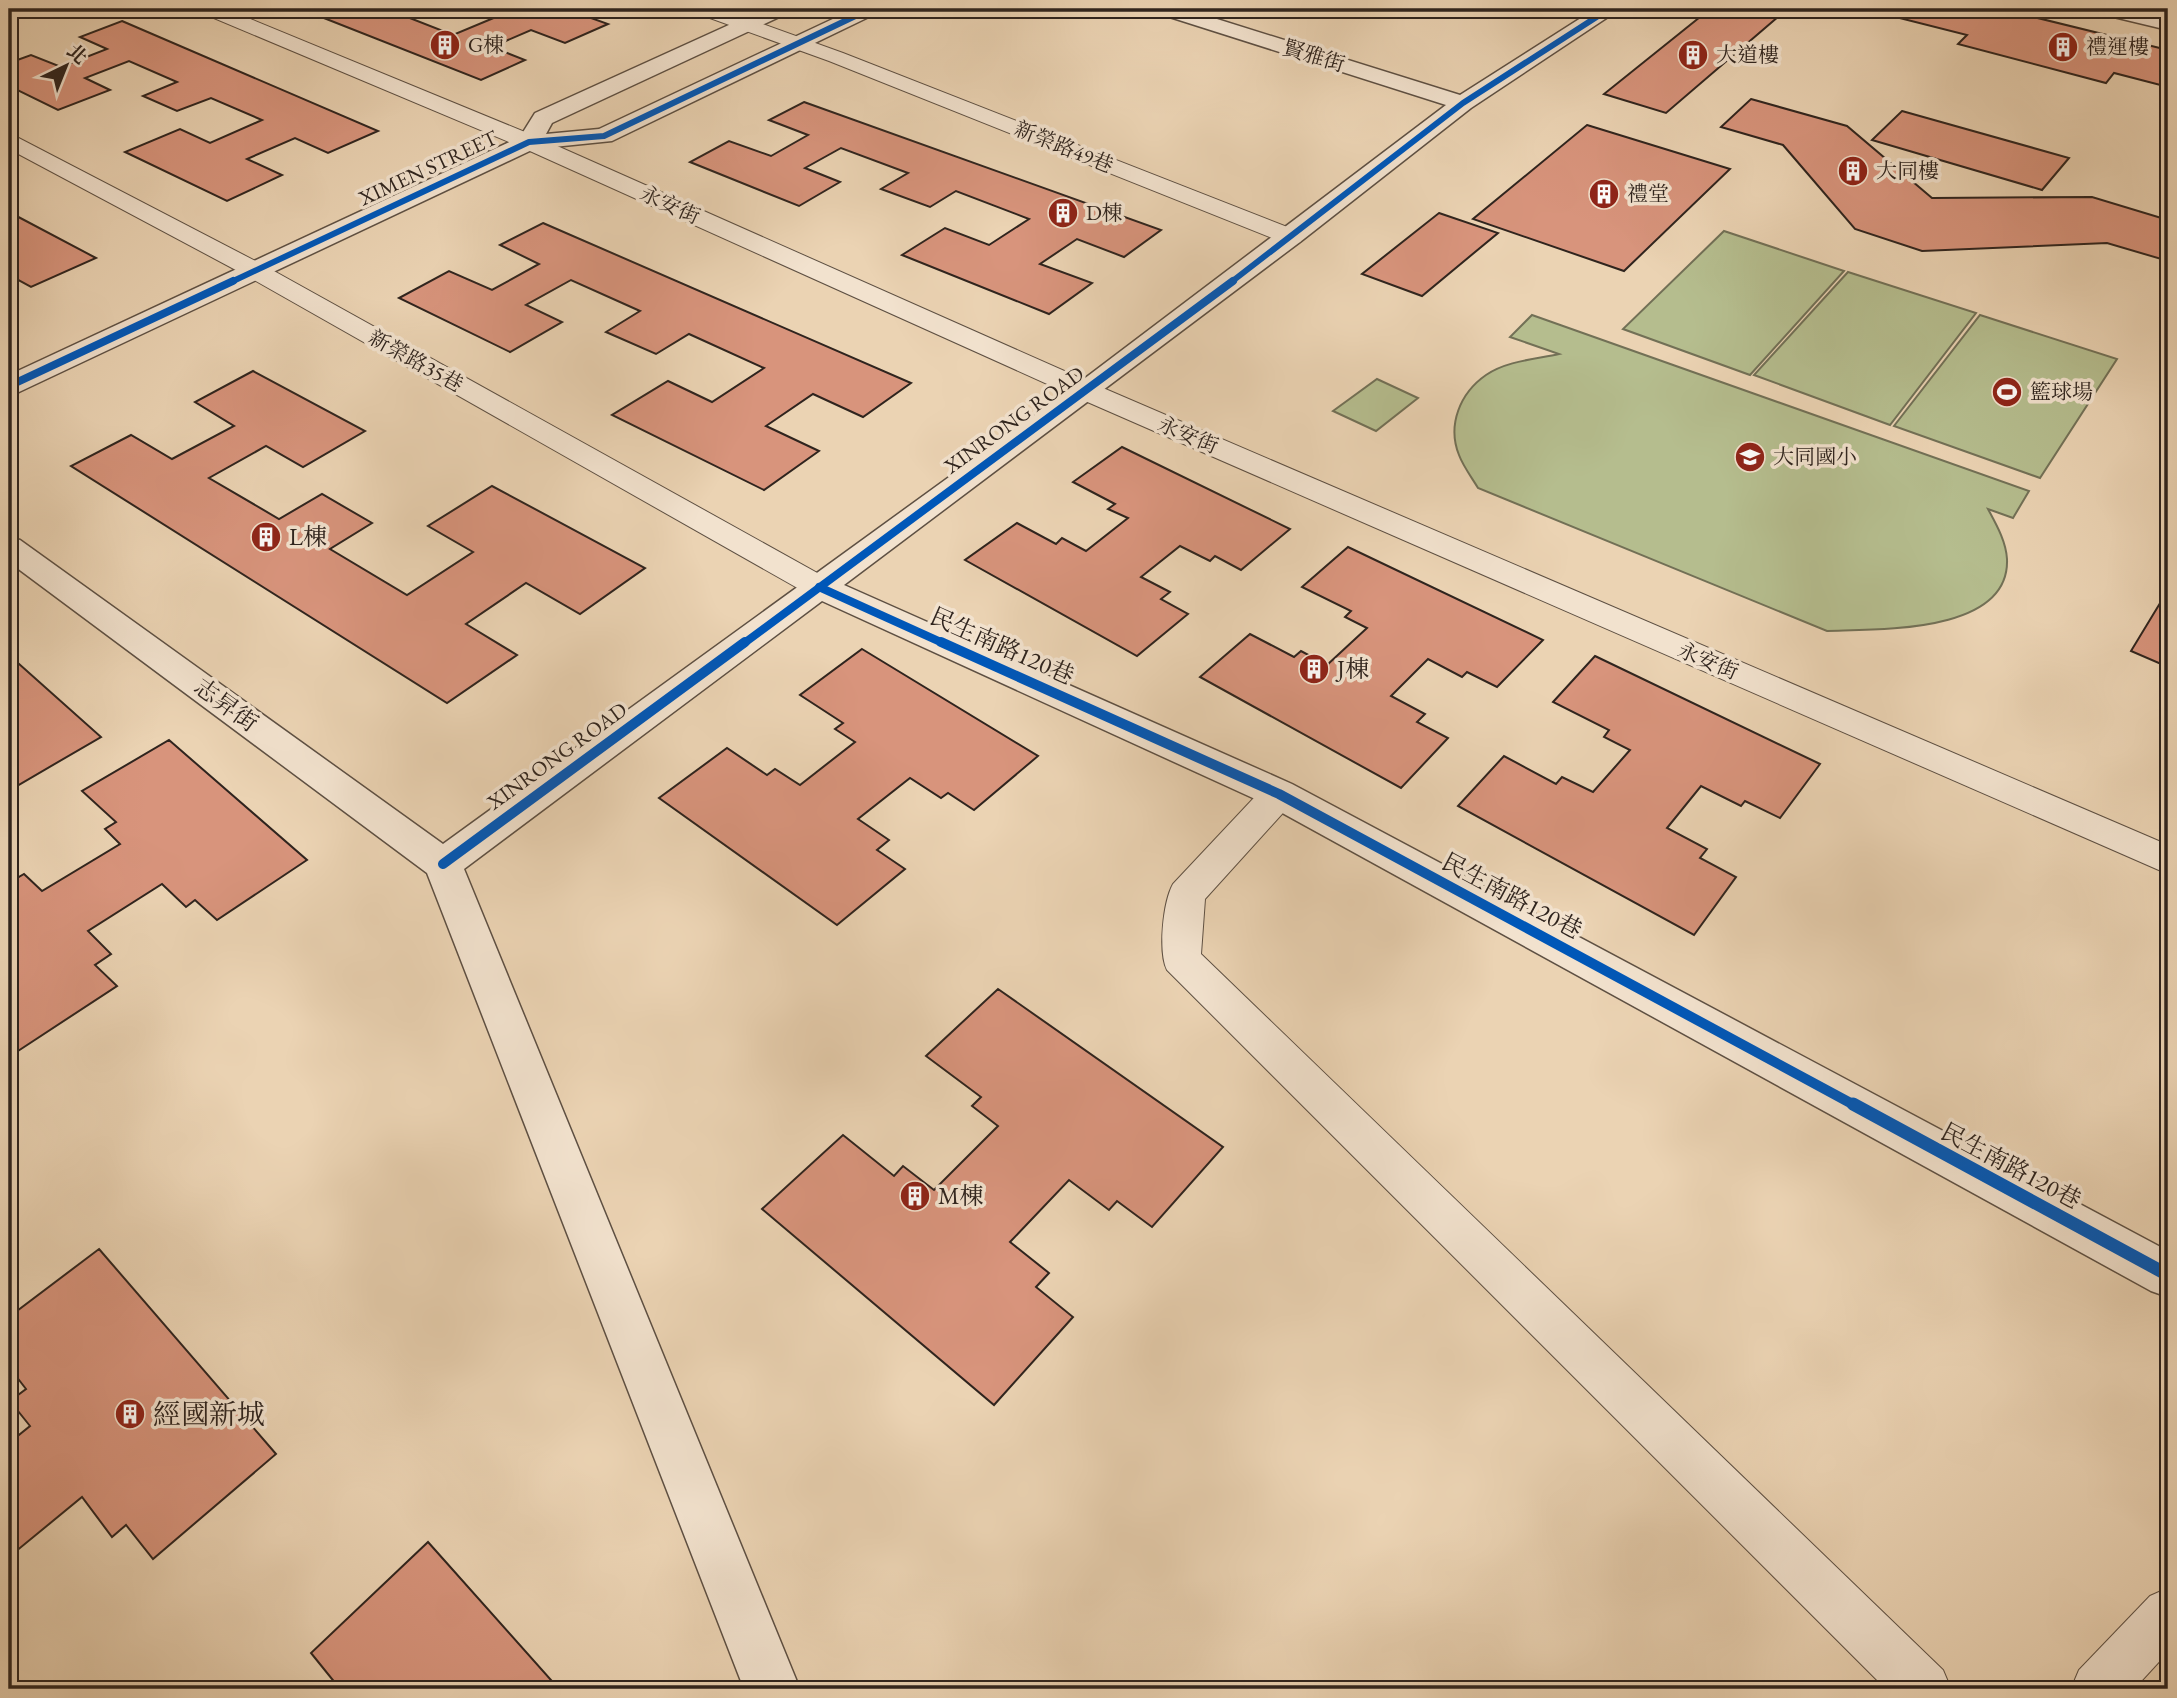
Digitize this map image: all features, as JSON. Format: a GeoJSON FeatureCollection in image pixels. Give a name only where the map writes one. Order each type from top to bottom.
{"type":"FeatureCollection","features":[{"type":"Feature","properties":{"kind":"street","name":"XIMEN STREET"},"geometry":{"type":"LineString","coordinates":[[529,142],[542,118],[781,9]]}},
{"type":"Feature","properties":{"kind":"street","name":"XIMEN STREET"},"geometry":{"type":"LineString","coordinates":[[9,386],[529,142],[604,136],[870,9]]}},
{"type":"Feature","properties":{"kind":"street","name":"賢雅街"},"geometry":{"type":"LineString","coordinates":[[1164,9],[1463,103]]}},
{"type":"Feature","properties":{"kind":"street","name":"XINRONG ROAD"},"geometry":{"type":"LineString","coordinates":[[443,864],[1086,391],[1463,103],[1609,9]]}},
{"type":"Feature","properties":{"kind":"street"},"geometry":{"type":"LineString","coordinates":[[2104,9],[2168,24]]}},
{"type":"Feature","properties":{"kind":"street","name":"志昇街"},"geometry":{"type":"LineString","coordinates":[[9,547],[443,864]]}},
{"type":"Feature","properties":{"kind":"street","name":"民生南路120巷"},"geometry":{"type":"LineString","coordinates":[[820,587],[1279,794],[2168,1275]]}},
{"type":"Feature","properties":{"kind":"street"},"geometry":{"type":"LineString","coordinates":[[443,864],[772,1689]]}},
{"type":"Feature","properties":{"kind":"lane","name":"永安街"},"geometry":{"type":"LineString","coordinates":[[209,9],[529,142],[1086,391],[2168,860]]}},
{"type":"Feature","properties":{"kind":"lane","name":"新榮路49巷"},"geometry":{"type":"LineString","coordinates":[[713,12],[836,57],[1291,237]]}},
{"type":"Feature","properties":{"kind":"lane","name":"新榮路35巷"},"geometry":{"type":"LineString","coordinates":[[9,140],[256,271],[820,587]]}},
{"type":"Feature","properties":{"kind":"lane"},"geometry":{"type":"LineString","coordinates":[[1279,794],[1186,894],[1181,959],[1924,1689]]}},
{"type":"Feature","properties":{"kind":"lane"},"geometry":{"type":"LineString","coordinates":[[2098,1689],[2168,1614]]}},
{"type":"Feature","properties":{"kind":"green space"},"geometry":{"type":"Polygon","coordinates":[[[1724,231],[1844,271],[1750,375],[1623,329],[1724,231]]]}},
{"type":"Feature","properties":{"kind":"green space"},"geometry":{"type":"Polygon","coordinates":[[[1848,272],[1976,313],[1890,425],[1754,375],[1848,272]]]}},
{"type":"Feature","properties":{"kind":"green space"},"geometry":{"type":"Polygon","coordinates":[[[1532,315],[2029,491],[2013,518],[1988,509],[2005,546],[2007,559],[2002,584],[1987,602],[1965,614],[1937,622],[1907,627],[1827,631],[1478,488],[1459,455],[1456,444],[1454,432],[1458,410],[1477,382],[1494,370],[1521,361],[1559,354],[1510,337],[1532,315]]]}},
{"type":"Feature","properties":{"kind":"green space","name":"籃球場"},"geometry":{"type":"Polygon","coordinates":[[[1980,315],[2117,359],[2040,478],[1894,426],[1980,315]]]}},
{"type":"Feature","properties":{"kind":"green space"},"geometry":{"type":"Polygon","coordinates":[[[1377,379],[1418,398],[1376,431],[1333,411],[1377,379]]]}},
{"type":"Feature","properties":{"kind":"building","name":"G棟"},"geometry":{"type":"Polygon","coordinates":[[[301,9],[418,9],[402,15],[453,35],[496,17],[474,9],[566,9],[608,24],[565,43],[531,30],[492,47],[525,60],[481,80],[301,9]]]}},
{"type":"Feature","properties":{"kind":"building","name":"大道樓"},"geometry":{"type":"Polygon","coordinates":[[[1710,9],[1750,9],[1779,16],[1666,113],[1604,94],[1710,9]]]}},
{"type":"Feature","properties":{"kind":"building","name":"禮運樓"},"geometry":{"type":"Polygon","coordinates":[[[1864,9],[2001,9],[2168,50],[2168,87],[2114,73],[2106,83],[1958,44],[1967,35],[1864,9]]]}},
{"type":"Feature","properties":{"kind":"building"},"geometry":{"type":"Polygon","coordinates":[[[122,21],[378,131],[328,153],[295,138],[247,159],[282,175],[227,201],[125,152],[180,129],[210,143],[262,120],[211,98],[177,111],[143,96],[177,82],[129,61],[85,78],[110,90],[58,110],[9,86],[9,63],[31,55],[61,67],[107,49],[80,37],[122,21]]]}},
{"type":"Feature","properties":{"kind":"building","name":"大同樓"},"geometry":{"type":"Polygon","coordinates":[[[1751,99],[1847,126],[1932,198],[2092,197],[2168,220],[2168,261],[2107,243],[1922,251],[1855,229],[1783,145],[1721,127],[1751,99]]]}},
{"type":"Feature","properties":{"kind":"building","name":"D棟"},"geometry":{"type":"Polygon","coordinates":[[[804,102],[1161,230],[1124,257],[1077,239],[1040,264],[1092,283],[1049,314],[902,255],[945,228],[989,245],[1029,219],[956,191],[930,207],[881,189],[908,173],[841,148],[805,168],[840,182],[799,206],[690,162],[729,141],[771,156],[808,135],[769,120],[804,102]]]}},
{"type":"Feature","properties":{"kind":"building"},"geometry":{"type":"Polygon","coordinates":[[[1902,111],[2069,158],[2042,190],[1872,140],[1902,111]]]}},
{"type":"Feature","properties":{"kind":"building","name":"禮堂"},"geometry":{"type":"Polygon","coordinates":[[[1587,125],[1730,169],[1624,271],[1473,219],[1587,125]]]}},
{"type":"Feature","properties":{"kind":"building"},"geometry":{"type":"Polygon","coordinates":[[[9,212],[96,258],[31,287],[9,275],[9,212]]]}},
{"type":"Feature","properties":{"kind":"building"},"geometry":{"type":"Polygon","coordinates":[[[1439,213],[1498,233],[1422,296],[1362,274],[1439,213]]]}},
{"type":"Feature","properties":{"kind":"building"},"geometry":{"type":"Polygon","coordinates":[[[543,223],[911,383],[863,417],[813,394],[766,426],[819,451],[764,490],[612,415],[668,381],[712,402],[764,368],[689,334],[656,354],[606,332],[640,311],[571,280],[526,305],[562,322],[510,352],[399,298],[449,271],[492,290],[539,264],[500,245],[543,223]]]}},
{"type":"Feature","properties":{"kind":"building","name":"L棟"},"geometry":{"type":"Polygon","coordinates":[[[253,371],[365,431],[303,467],[266,446],[209,478],[279,519],[322,494],[372,523],[330,549],[407,595],[473,552],[428,526],[492,486],[645,568],[580,614],[526,583],[466,624],[517,655],[447,703],[71,466],[131,435],[172,459],[234,426],[195,402],[253,371]]]}},
{"type":"Feature","properties":{"kind":"building"},"geometry":{"type":"Polygon","coordinates":[[[1122,447],[1290,529],[1241,570],[1215,556],[1210,561],[1180,546],[1141,577],[1170,592],[1161,599],[1188,614],[1137,656],[965,560],[1017,523],[1056,544],[1062,538],[1086,551],[1128,518],[1108,509],[1115,504],[1073,482],[1122,447]]]}},
{"type":"Feature","properties":{"kind":"building","name":"J棟"},"geometry":{"type":"Polygon","coordinates":[[[1348,547],[1543,640],[1497,687],[1467,672],[1462,677],[1428,659],[1391,696],[1425,714],[1417,722],[1448,738],[1401,788],[1200,677],[1250,634],[1294,657],[1301,651],[1327,665],[1367,628],[1345,617],[1351,611],[1302,587],[1348,547]]]}},
{"type":"Feature","properties":{"kind":"building"},"geometry":{"type":"Polygon","coordinates":[[[2168,590],[2168,667],[2131,651],[2168,590]]]}},
{"type":"Feature","properties":{"kind":"building"},"geometry":{"type":"Polygon","coordinates":[[[862,649],[1038,756],[974,810],[948,793],[941,798],[910,778],[858,819],[889,840],[877,850],[905,869],[837,925],[659,798],[727,748],[767,775],[775,769],[800,785],[855,742],[835,729],[843,723],[800,695],[862,649]]]}},
{"type":"Feature","properties":{"kind":"building"},"geometry":{"type":"Polygon","coordinates":[[[9,655],[101,737],[10,790],[9,788],[9,655]]]}},
{"type":"Feature","properties":{"kind":"building"},"geometry":{"type":"Polygon","coordinates":[[[1595,656],[1820,764],[1780,818],[1745,801],[1741,806],[1701,786],[1667,828],[1707,849],[1700,858],[1736,877],[1694,935],[1458,806],[1504,756],[1556,784],[1562,777],[1593,792],[1630,750],[1604,737],[1609,730],[1553,702],[1595,656]]]}},
{"type":"Feature","properties":{"kind":"building"},"geometry":{"type":"Polygon","coordinates":[[[169,740],[307,860],[217,920],[195,900],[186,907],[162,884],[88,931],[111,954],[95,965],[117,986],[18,1051],[9,1040],[9,878],[12,881],[24,874],[42,891],[120,844],[105,829],[116,822],[82,791],[169,740]]]}},
{"type":"Feature","properties":{"kind":"building","name":"M棟"},"geometry":{"type":"Polygon","coordinates":[[[998,989],[1223,1147],[1152,1227],[1117,1201],[1109,1210],[1069,1180],[1010,1242],[1049,1273],[1036,1287],[1073,1317],[994,1405],[762,1209],[843,1135],[894,1176],[903,1166],[934,1190],[998,1126],[972,1106],[981,1097],[926,1056],[998,989]]]}},
{"type":"Feature","properties":{"kind":"building","name":"經國新城"},"geometry":{"type":"Polygon","coordinates":[[[99,1249],[276,1454],[153,1559],[126,1525],[112,1537],[82,1497],[9,1557],[9,1443],[30,1426],[10,1401],[26,1389],[9,1367],[9,1317],[99,1249]]]}},
{"type":"Feature","properties":{"kind":"building"},"geometry":{"type":"Polygon","coordinates":[[[428,1542],[559,1689],[340,1689],[311,1653],[428,1542]]]}},
{"type":"Feature","properties":{"kind":"cycle path"},"geometry":{"type":"LineString","coordinates":[[9,386],[529,142],[604,136],[870,9]]}},
{"type":"Feature","properties":{"kind":"cycle path"},"geometry":{"type":"LineString","coordinates":[[443,864],[1086,391],[1463,103],[1609,9]]}},
{"type":"Feature","properties":{"kind":"cycle path"},"geometry":{"type":"LineString","coordinates":[[819,587],[1279,794],[2168,1275]]}},
{"type":"Feature","properties":{"kind":"place","name":"G棟"},"geometry":{"type":"Point","coordinates":[445,45]}},
{"type":"Feature","properties":{"kind":"place","name":"禮運樓"},"geometry":{"type":"Point","coordinates":[2063,47]}},
{"type":"Feature","properties":{"kind":"place","name":"大道樓"},"geometry":{"type":"Point","coordinates":[1693,55]}},
{"type":"Feature","properties":{"kind":"place","name":"大同樓"},"geometry":{"type":"Point","coordinates":[1853,171]}},
{"type":"Feature","properties":{"kind":"place","name":"禮堂"},"geometry":{"type":"Point","coordinates":[1604,194]}},
{"type":"Feature","properties":{"kind":"place","name":"D棟"},"geometry":{"type":"Point","coordinates":[1063,213]}},
{"type":"Feature","properties":{"kind":"place","name":"籃球場"},"geometry":{"type":"Point","coordinates":[2007,392]}},
{"type":"Feature","properties":{"kind":"place","name":"大同國小"},"geometry":{"type":"Point","coordinates":[1750,457]}},
{"type":"Feature","properties":{"kind":"place","name":"L棟"},"geometry":{"type":"Point","coordinates":[266,537]}},
{"type":"Feature","properties":{"kind":"place","name":"J棟"},"geometry":{"type":"Point","coordinates":[1314,669]}},
{"type":"Feature","properties":{"kind":"place","name":"M棟"},"geometry":{"type":"Point","coordinates":[915,1196]}},
{"type":"Feature","properties":{"kind":"place","name":"經國新城"},"geometry":{"type":"Point","coordinates":[130,1414]}}]}
